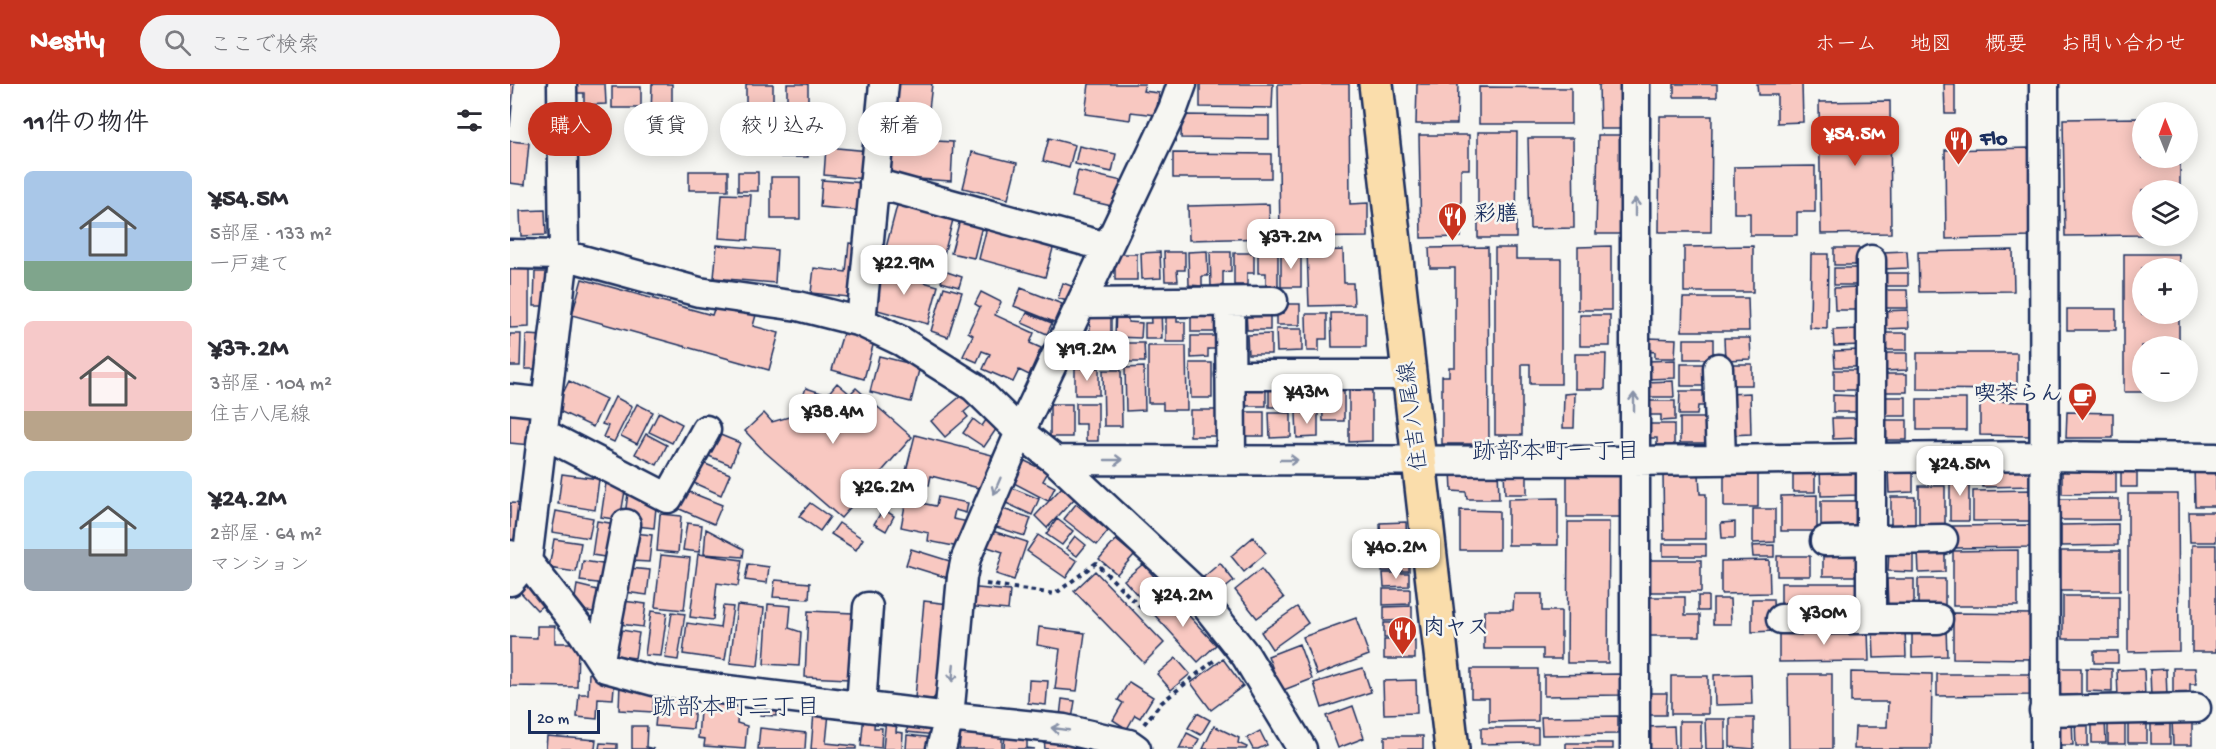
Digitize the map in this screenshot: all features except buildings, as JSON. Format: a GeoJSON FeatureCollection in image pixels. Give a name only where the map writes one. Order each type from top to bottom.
{"type":"FeatureCollection","features":[{"type":"Feature","properties":{"kind":"main road","name":"住吉八尾線"},"geometry":{"type":"LineString","coordinates":[[1376,84],[1452,749]]}},
{"type":"Feature","properties":{"kind":"street"},"geometry":{"type":"LineString","coordinates":[[562,84],[564,255],[542,433],[516,566],[577,624],[606,668],[654,681],[1064,729],[1132,746]]}},
{"type":"Feature","properties":{"kind":"street"},"geometry":{"type":"LineString","coordinates":[[861,322],[884,84]]}},
{"type":"Feature","properties":{"kind":"street"},"geometry":{"type":"LineString","coordinates":[[941,749],[949,717],[961,581],[966,558],[1020,432],[1173,108],[1182,84]]}},
{"type":"Feature","properties":{"kind":"street"},"geometry":{"type":"LineString","coordinates":[[1635,84],[1635,749]]}},
{"type":"Feature","properties":{"kind":"street"},"geometry":{"type":"LineString","coordinates":[[2044,84],[2044,749]]}},
{"type":"Feature","properties":{"kind":"street"},"geometry":{"type":"LineString","coordinates":[[874,183],[1107,247]]}},
{"type":"Feature","properties":{"kind":"street"},"geometry":{"type":"LineString","coordinates":[[510,254],[564,255],[699,292],[798,306],[861,322],[901,341],[975,387],[1020,432],[1055,460],[1192,589],[1246,656],[1302,749]]}},
{"type":"Feature","properties":{"kind":"street"},"geometry":{"type":"LineString","coordinates":[[1871,260],[1871,619]]}},
{"type":"Feature","properties":{"kind":"street"},"geometry":{"type":"LineString","coordinates":[[1230,302],[1231,460]]}},
{"type":"Feature","properties":{"kind":"street"},"geometry":{"type":"LineString","coordinates":[[1081,303],[1273,302]]}},
{"type":"Feature","properties":{"kind":"street"},"geometry":{"type":"LineString","coordinates":[[1718,368],[1721,460]]}},
{"type":"Feature","properties":{"kind":"street"},"geometry":{"type":"LineString","coordinates":[[1230,375],[1410,375]]}},
{"type":"Feature","properties":{"kind":"street"},"geometry":{"type":"LineString","coordinates":[[510,399],[546,403]]}},
{"type":"Feature","properties":{"kind":"street"},"geometry":{"type":"LineString","coordinates":[[542,433],[668,498],[706,430]]}},
{"type":"Feature","properties":{"kind":"street"},"geometry":{"type":"LineString","coordinates":[[1055,460],[1634,461],[2043,456],[2216,458]]}},
{"type":"Feature","properties":{"kind":"street"},"geometry":{"type":"LineString","coordinates":[[600,659],[626,524]]}},
{"type":"Feature","properties":{"kind":"street"},"geometry":{"type":"LineString","coordinates":[[1825,540],[1943,539]]}},
{"type":"Feature","properties":{"kind":"street"},"geometry":{"type":"LineString","coordinates":[[861,706],[868,607]]}},
{"type":"Feature","properties":{"kind":"street"},"geometry":{"type":"LineString","coordinates":[[1781,619],[1938,619]]}},
{"type":"Feature","properties":{"kind":"street"},"geometry":{"type":"LineString","coordinates":[[2044,711],[2196,708]]}},
{"type":"Feature","properties":{"kind":"path"},"geometry":{"type":"LineString","coordinates":[[961,581],[1055,594],[1096,563],[1141,608],[1176,574]]}},
{"type":"Feature","properties":{"kind":"path"},"geometry":{"type":"LineString","coordinates":[[1132,746],[1161,703],[1235,644]]}},
{"type":"Feature","properties":{"kind":"place","name":"Flo"},"geometry":{"type":"Point","coordinates":[1959,166]}},
{"type":"Feature","properties":{"kind":"place","name":"彩膳"},"geometry":{"type":"Point","coordinates":[1453,242]}},
{"type":"Feature","properties":{"kind":"place","name":"喫茶らん"},"geometry":{"type":"Point","coordinates":[2083,422]}},
{"type":"Feature","properties":{"kind":"place","name":"肉ヤス"},"geometry":{"type":"Point","coordinates":[1402,656]}},
{"type":"Feature","properties":{"kind":"district","name":"跡部本町一丁目"},"geometry":{"type":"Point","coordinates":[1556,453]}},
{"type":"Feature","properties":{"kind":"district","name":"跡部本町三丁目"},"geometry":{"type":"Point","coordinates":[736,709]}}]}
